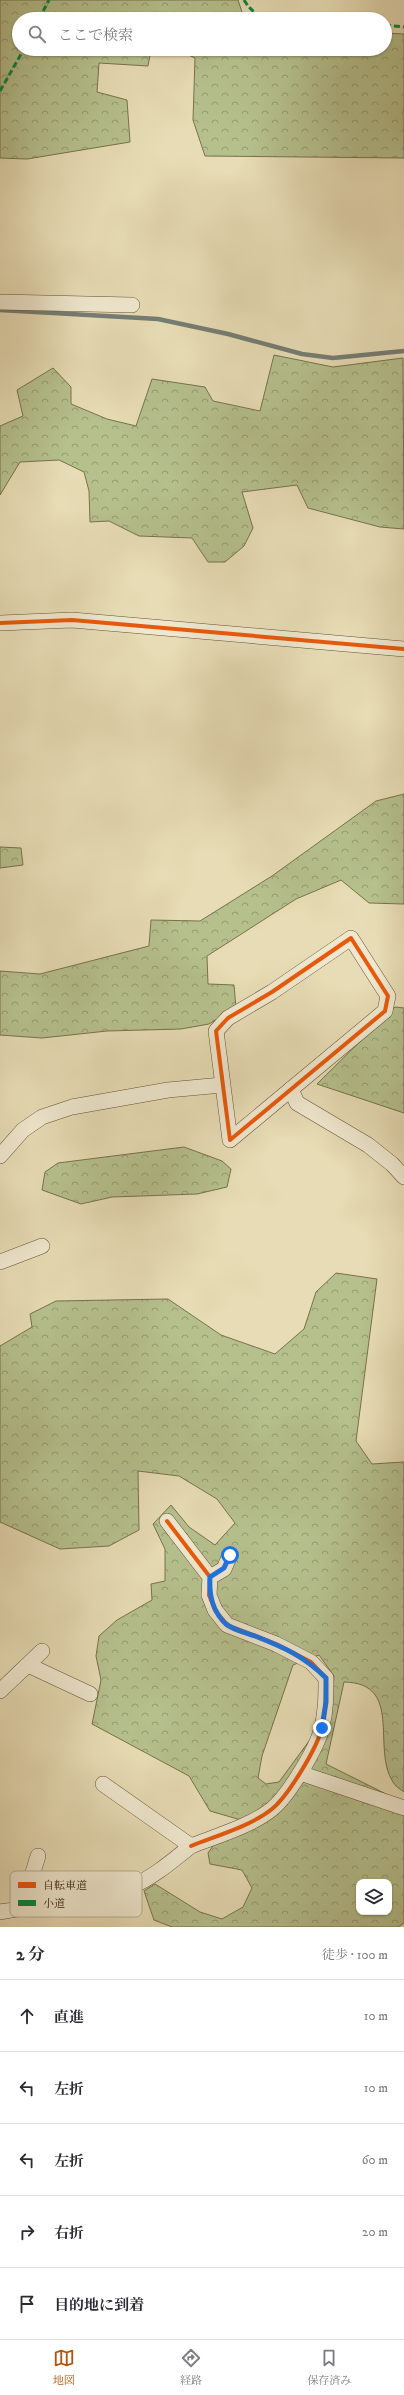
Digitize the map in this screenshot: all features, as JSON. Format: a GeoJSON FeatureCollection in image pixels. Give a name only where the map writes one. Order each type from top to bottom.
{"type":"FeatureCollection","features":[{"type":"Feature","properties":{"kind":"street"},"geometry":{"type":"LineString","coordinates":[[0,302],[132,305]]}},
{"type":"Feature","properties":{"kind":"street"},"geometry":{"type":"LineString","coordinates":[[0,623],[72,620],[404,649]]}},
{"type":"Feature","properties":{"kind":"street"},"geometry":{"type":"LineString","coordinates":[[351,938],[388,996],[385,1011],[230,1140],[222,1085],[216,1031],[228,1018],[272,992],[351,938]]}},
{"type":"Feature","properties":{"kind":"street"},"geometry":{"type":"LineString","coordinates":[[0,1156],[23,1130],[42,1117],[72,1106],[168,1090],[222,1085]]}},
{"type":"Feature","properties":{"kind":"street"},"geometry":{"type":"LineString","coordinates":[[291,1089],[297,1103],[368,1145],[392,1164],[404,1177]]}},
{"type":"Feature","properties":{"kind":"street"},"geometry":{"type":"LineString","coordinates":[[0,1262],[42,1246]]}},
{"type":"Feature","properties":{"kind":"street"},"geometry":{"type":"LineString","coordinates":[[142,1881],[160,1871],[191,1846],[243,1825],[271,1810],[294,1785],[322,1728],[326,1702],[326,1678],[311,1662],[276,1644],[227,1625],[215,1610],[209,1595],[210,1577],[167,1521]]}},
{"type":"Feature","properties":{"kind":"street"},"geometry":{"type":"LineString","coordinates":[[210,1577],[224,1568],[230,1555]]}},
{"type":"Feature","properties":{"kind":"street"},"geometry":{"type":"LineString","coordinates":[[0,1691],[42,1651]]}},
{"type":"Feature","properties":{"kind":"street"},"geometry":{"type":"LineString","coordinates":[[28,1665],[90,1694]]}},
{"type":"Feature","properties":{"kind":"street"},"geometry":{"type":"LineString","coordinates":[[300,1773],[404,1808]]}},
{"type":"Feature","properties":{"kind":"street"},"geometry":{"type":"LineString","coordinates":[[103,1784],[191,1846]]}},
{"type":"Feature","properties":{"kind":"street"},"geometry":{"type":"LineString","coordinates":[[33,1871],[38,1856]]}},
{"type":"Feature","properties":{"kind":"street"},"geometry":{"type":"LineString","coordinates":[[0,1912],[10,1910]]}},
{"type":"Feature","properties":{"kind":"green space"},"geometry":{"type":"Polygon","coordinates":[[[0,0],[238,0],[242,12],[12,12],[12,56],[150,56],[148,66],[99,63],[97,92],[127,100],[130,142],[27,159],[0,158],[0,0]]]}},
{"type":"Feature","properties":{"kind":"green space"},"geometry":{"type":"Polygon","coordinates":[[[392,33],[404,34],[404,158],[205,156],[193,120],[195,58],[191,56],[392,56],[392,33]]]}},
{"type":"Feature","properties":{"kind":"green space"},"geometry":{"type":"Polygon","coordinates":[[[274,355],[333,367],[403,358],[404,529],[380,527],[308,508],[297,485],[242,492],[253,528],[244,546],[225,562],[208,562],[192,538],[139,536],[109,521],[90,522],[89,491],[84,472],[59,460],[20,462],[0,495],[0,426],[23,416],[17,390],[53,368],[71,387],[71,404],[107,419],[136,426],[152,379],[205,387],[213,401],[260,411],[274,355]]]}},
{"type":"Feature","properties":{"kind":"green space"},"geometry":{"type":"Polygon","coordinates":[[[404,794],[404,904],[369,903],[341,880],[296,899],[207,956],[208,984],[234,985],[236,1008],[209,1024],[181,1029],[107,1031],[42,1038],[0,1035],[0,971],[40,974],[149,946],[151,920],[200,921],[272,876],[376,801],[404,794]]]}},
{"type":"Feature","properties":{"kind":"green space"},"geometry":{"type":"Polygon","coordinates":[[[0,847],[21,848],[23,865],[0,868],[0,847]]]}},
{"type":"Feature","properties":{"kind":"green space"},"geometry":{"type":"Polygon","coordinates":[[[395,1007],[404,1008],[404,1113],[317,1084],[395,1007]]]}},
{"type":"Feature","properties":{"kind":"green space"},"geometry":{"type":"Polygon","coordinates":[[[184,1147],[222,1161],[231,1169],[227,1187],[197,1194],[112,1197],[81,1204],[42,1190],[45,1172],[58,1163],[184,1147]]]}},
{"type":"Feature","properties":{"kind":"green space"},"geometry":{"type":"Polygon","coordinates":[[[336,1273],[377,1279],[356,1441],[372,1464],[404,1462],[404,1792],[394,1783],[387,1768],[384,1752],[383,1720],[380,1705],[374,1693],[362,1685],[344,1682],[326,1764],[394,1798],[307,1771],[331,1718],[334,1676],[319,1655],[293,1665],[262,1756],[258,1778],[266,1784],[279,1782],[312,1737],[288,1783],[269,1805],[241,1820],[210,1811],[189,1776],[92,1724],[101,1680],[96,1656],[99,1636],[117,1620],[152,1600],[151,1584],[165,1581],[165,1549],[153,1524],[171,1505],[189,1527],[215,1545],[235,1523],[217,1499],[179,1476],[138,1471],[139,1530],[109,1546],[60,1549],[0,1522],[0,1346],[32,1327],[30,1314],[56,1301],[168,1299],[221,1335],[275,1354],[304,1329],[316,1292],[336,1273]]]}},
{"type":"Feature","properties":{"kind":"green space"},"geometry":{"type":"Polygon","coordinates":[[[303,1781],[404,1815],[404,1923],[398,1927],[172,1927],[154,1920],[144,1891],[155,1884],[200,1912],[222,1919],[243,1907],[252,1888],[242,1870],[210,1864],[208,1853],[215,1843],[303,1781]]]}},
{"type":"Feature","properties":{"kind":"waterway"},"geometry":{"type":"LineString","coordinates":[[0,310],[158,319],[228,334],[302,354],[333,358],[404,351]]}},
{"type":"Feature","properties":{"kind":"marked path"},"geometry":{"type":"LineString","coordinates":[[43,12],[49,0]]}},
{"type":"Feature","properties":{"kind":"marked path"},"geometry":{"type":"LineString","coordinates":[[244,0],[254,12]]}},
{"type":"Feature","properties":{"kind":"marked path"},"geometry":{"type":"LineString","coordinates":[[392,26],[404,27]]}},
{"type":"Feature","properties":{"kind":"marked path"},"geometry":{"type":"LineString","coordinates":[[0,91],[20,56]]}},
{"type":"Feature","properties":{"kind":"cycle path"},"geometry":{"type":"LineString","coordinates":[[0,623],[72,620],[404,649]]}},
{"type":"Feature","properties":{"kind":"cycle path"},"geometry":{"type":"LineString","coordinates":[[351,938],[388,996],[385,1011],[230,1140],[216,1031],[228,1018],[272,992],[351,938]]}},
{"type":"Feature","properties":{"kind":"cycle path"},"geometry":{"type":"LineString","coordinates":[[167,1521],[210,1577],[209,1595],[215,1610],[227,1625],[276,1644],[311,1662],[326,1678],[325,1709],[319,1736],[302,1771],[279,1803],[254,1821],[191,1846]]}},
{"type":"Feature","properties":{"kind":"route"},"geometry":{"type":"LineString","coordinates":[[230,1555],[229,1562],[224,1568],[210,1577],[209,1595],[215,1610],[227,1625],[276,1644],[311,1662],[326,1678],[326,1702],[322,1728]]}}]}
